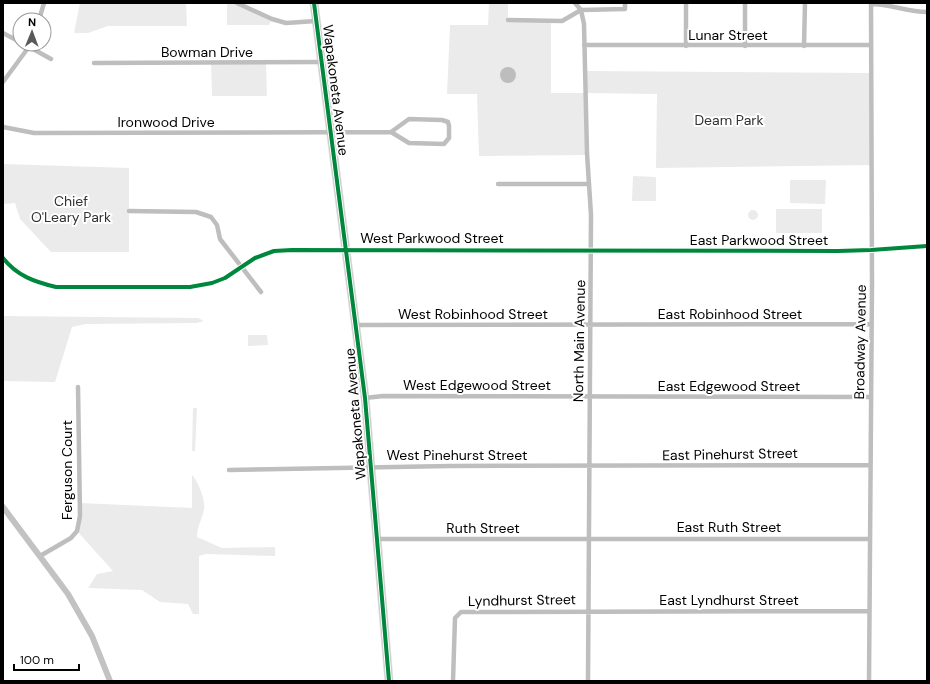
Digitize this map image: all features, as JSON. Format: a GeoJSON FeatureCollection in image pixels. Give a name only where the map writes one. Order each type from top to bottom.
{"type":"FeatureCollection","features":[{"type":"Feature","properties":{"kind":"main road","name":"Wapakoneta Avenue"},"geometry":{"type":"LineString","coordinates":[[314,3],[330,132],[357,325],[365,398],[389,681]]}},
{"type":"Feature","properties":{"kind":"main road"},"geometry":{"type":"LineString","coordinates":[[3,507],[68,594],[85,622],[110,681]]}},
{"type":"Feature","properties":{"kind":"street"},"geometry":{"type":"LineString","coordinates":[[237,3],[272,18],[286,22],[316,21]]}},
{"type":"Feature","properties":{"kind":"street"},"geometry":{"type":"LineString","coordinates":[[575,3],[581,10]]}},
{"type":"Feature","properties":{"kind":"street"},"geometry":{"type":"LineString","coordinates":[[508,20],[562,21],[581,10],[625,9],[625,3]]}},
{"type":"Feature","properties":{"kind":"street"},"geometry":{"type":"LineString","coordinates":[[686,3],[686,46]]}},
{"type":"Feature","properties":{"kind":"street"},"geometry":{"type":"LineString","coordinates":[[745,3],[745,46]]}},
{"type":"Feature","properties":{"kind":"street"},"geometry":{"type":"LineString","coordinates":[[804,46],[805,3]]}},
{"type":"Feature","properties":{"kind":"street"},"geometry":{"type":"LineString","coordinates":[[871,4],[887,4],[910,11],[927,12]]}},
{"type":"Feature","properties":{"kind":"street","name":"Broadway Avenue"},"geometry":{"type":"LineString","coordinates":[[869,681],[872,250],[871,4]]}},
{"type":"Feature","properties":{"kind":"street","name":"North Main Avenue"},"geometry":{"type":"LineString","coordinates":[[581,10],[584,24],[591,250],[589,326],[590,466],[588,681]]}},
{"type":"Feature","properties":{"kind":"street"},"geometry":{"type":"LineString","coordinates":[[3,33],[12,38]]}},
{"type":"Feature","properties":{"kind":"street","name":"Lunar Street"},"geometry":{"type":"LineString","coordinates":[[584,45],[871,45]]}},
{"type":"Feature","properties":{"kind":"street"},"geometry":{"type":"LineString","coordinates":[[3,82],[26,52]]}},
{"type":"Feature","properties":{"kind":"street"},"geometry":{"type":"LineString","coordinates":[[40,52],[52,59]]}},
{"type":"Feature","properties":{"kind":"street","name":"Bowman Drive"},"geometry":{"type":"LineString","coordinates":[[94,63],[321,62]]}},
{"type":"Feature","properties":{"kind":"street"},"geometry":{"type":"LineString","coordinates":[[409,119],[442,120],[448,122],[449,138],[444,144],[408,143],[391,132],[409,119]]}},
{"type":"Feature","properties":{"kind":"street","name":"Ironwood Drive"},"geometry":{"type":"LineString","coordinates":[[3,127],[34,133],[391,132]]}},
{"type":"Feature","properties":{"kind":"street"},"geometry":{"type":"LineString","coordinates":[[498,184],[589,184]]}},
{"type":"Feature","properties":{"kind":"street"},"geometry":{"type":"LineString","coordinates":[[129,211],[196,212],[204,213],[211,217],[217,225],[220,239],[261,292]]}},
{"type":"Feature","properties":{"kind":"street","name":"East Parkwood Street"},"geometry":{"type":"LineString","coordinates":[[591,250],[872,250],[927,246]]}},
{"type":"Feature","properties":{"kind":"street","name":"West Parkwood Street"},"geometry":{"type":"LineString","coordinates":[[3,260],[18,273],[36,283],[56,286],[190,287],[218,281],[255,258],[274,251],[347,249],[591,250]]}},
{"type":"Feature","properties":{"kind":"street","name":"East Robinhood Street"},"geometry":{"type":"LineString","coordinates":[[589,326],[871,324]]}},
{"type":"Feature","properties":{"kind":"street","name":"West Robinhood Street"},"geometry":{"type":"LineString","coordinates":[[357,325],[589,326]]}},
{"type":"Feature","properties":{"kind":"street","name":"Ferguson Court"},"geometry":{"type":"LineString","coordinates":[[40,556],[71,538],[77,531],[80,516],[78,387]]}},
{"type":"Feature","properties":{"kind":"street","name":"West Edgewood Street"},"geometry":{"type":"LineString","coordinates":[[365,398],[383,396],[589,397]]}},
{"type":"Feature","properties":{"kind":"street","name":"East Edgewood Street"},"geometry":{"type":"LineString","coordinates":[[589,397],[870,397]]}},
{"type":"Feature","properties":{"kind":"street","name":"East Pinehurst Street"},"geometry":{"type":"LineString","coordinates":[[590,466],[870,465]]}},
{"type":"Feature","properties":{"kind":"street","name":"West Pinehurst Street"},"geometry":{"type":"LineString","coordinates":[[229,470],[371,467],[590,466]]}},
{"type":"Feature","properties":{"kind":"street","name":"East Ruth Street"},"geometry":{"type":"LineString","coordinates":[[589,538],[869,539]]}},
{"type":"Feature","properties":{"kind":"street","name":"Ruth Street"},"geometry":{"type":"LineString","coordinates":[[377,539],[589,538]]}},
{"type":"Feature","properties":{"kind":"street","name":"East Lyndhurst Street"},"geometry":{"type":"LineString","coordinates":[[588,611],[869,610]]}},
{"type":"Feature","properties":{"kind":"street","name":"Lyndhurst Street"},"geometry":{"type":"LineString","coordinates":[[453,681],[455,618],[461,612],[588,611]]}},
{"type":"Feature","properties":{"kind":"green space"},"geometry":{"type":"Polygon","coordinates":[[[80,3],[186,3],[187,26],[108,26],[88,33],[74,33],[80,3]]]}},
{"type":"Feature","properties":{"kind":"green space"},"geometry":{"type":"Polygon","coordinates":[[[227,3],[237,3],[272,19],[269,25],[227,25],[227,3]]]}},
{"type":"Feature","properties":{"kind":"green space"},"geometry":{"type":"Polygon","coordinates":[[[489,3],[508,3],[508,20],[551,20],[551,93],[586,93],[587,155],[479,156],[477,94],[447,94],[450,25],[488,25],[489,3]]]}},
{"type":"Feature","properties":{"kind":"green space"},"geometry":{"type":"Polygon","coordinates":[[[266,62],[267,96],[212,96],[211,63],[266,62]]]}},
{"type":"Feature","properties":{"kind":"green space","name":"Deam Park"},"geometry":{"type":"Polygon","coordinates":[[[586,71],[871,73],[872,165],[656,168],[657,94],[586,93],[586,71]]]}},
{"type":"Feature","properties":{"kind":"green space","name":"Chief O'Leary Park"},"geometry":{"type":"Polygon","coordinates":[[[3,164],[129,168],[129,252],[51,252],[20,219],[15,203],[3,204],[3,164]]]}},
{"type":"Feature","properties":{"kind":"green space"},"geometry":{"type":"Polygon","coordinates":[[[633,176],[656,177],[656,201],[632,201],[633,176]]]}},
{"type":"Feature","properties":{"kind":"green space"},"geometry":{"type":"Polygon","coordinates":[[[790,180],[826,180],[825,204],[790,203],[790,180]]]}},
{"type":"Feature","properties":{"kind":"green space"},"geometry":{"type":"Polygon","coordinates":[[[776,209],[822,209],[822,233],[776,233],[776,209]]]}},
{"type":"Feature","properties":{"kind":"green space"},"geometry":{"type":"Polygon","coordinates":[[[753,210],[758,215],[753,220],[748,215],[753,210]]]}},
{"type":"Feature","properties":{"kind":"green space"},"geometry":{"type":"Polygon","coordinates":[[[3,316],[198,318],[204,321],[196,323],[86,324],[72,327],[55,382],[3,381],[3,316]]]}},
{"type":"Feature","properties":{"kind":"green space"},"geometry":{"type":"Polygon","coordinates":[[[248,335],[267,335],[268,345],[248,346],[248,335]]]}},
{"type":"Feature","properties":{"kind":"green space"},"geometry":{"type":"Polygon","coordinates":[[[193,408],[197,408],[195,451],[192,451],[193,408]]]}},
{"type":"Feature","properties":{"kind":"green space"},"geometry":{"type":"Polygon","coordinates":[[[192,475],[197,482],[204,501],[203,513],[197,537],[222,548],[275,547],[275,556],[206,554],[199,556],[199,614],[193,614],[188,604],[160,602],[142,590],[88,588],[97,574],[113,571],[77,531],[80,503],[192,508],[192,475]]]}},
{"type":"Feature","properties":{"kind":"shaded area"},"geometry":{"type":"Polygon","coordinates":[[[508,67],[514,69],[516,75],[514,81],[508,83],[502,81],[500,75],[502,69],[508,67]]]}},
{"type":"Feature","properties":{"kind":"cycle path"},"geometry":{"type":"LineString","coordinates":[[314,3],[365,398],[389,681]]}},
{"type":"Feature","properties":{"kind":"cycle path"},"geometry":{"type":"LineString","coordinates":[[3,258],[20,274],[41,283],[56,287],[190,287],[212,283],[225,278],[255,258],[274,251],[838,251],[927,246]]}}]}
